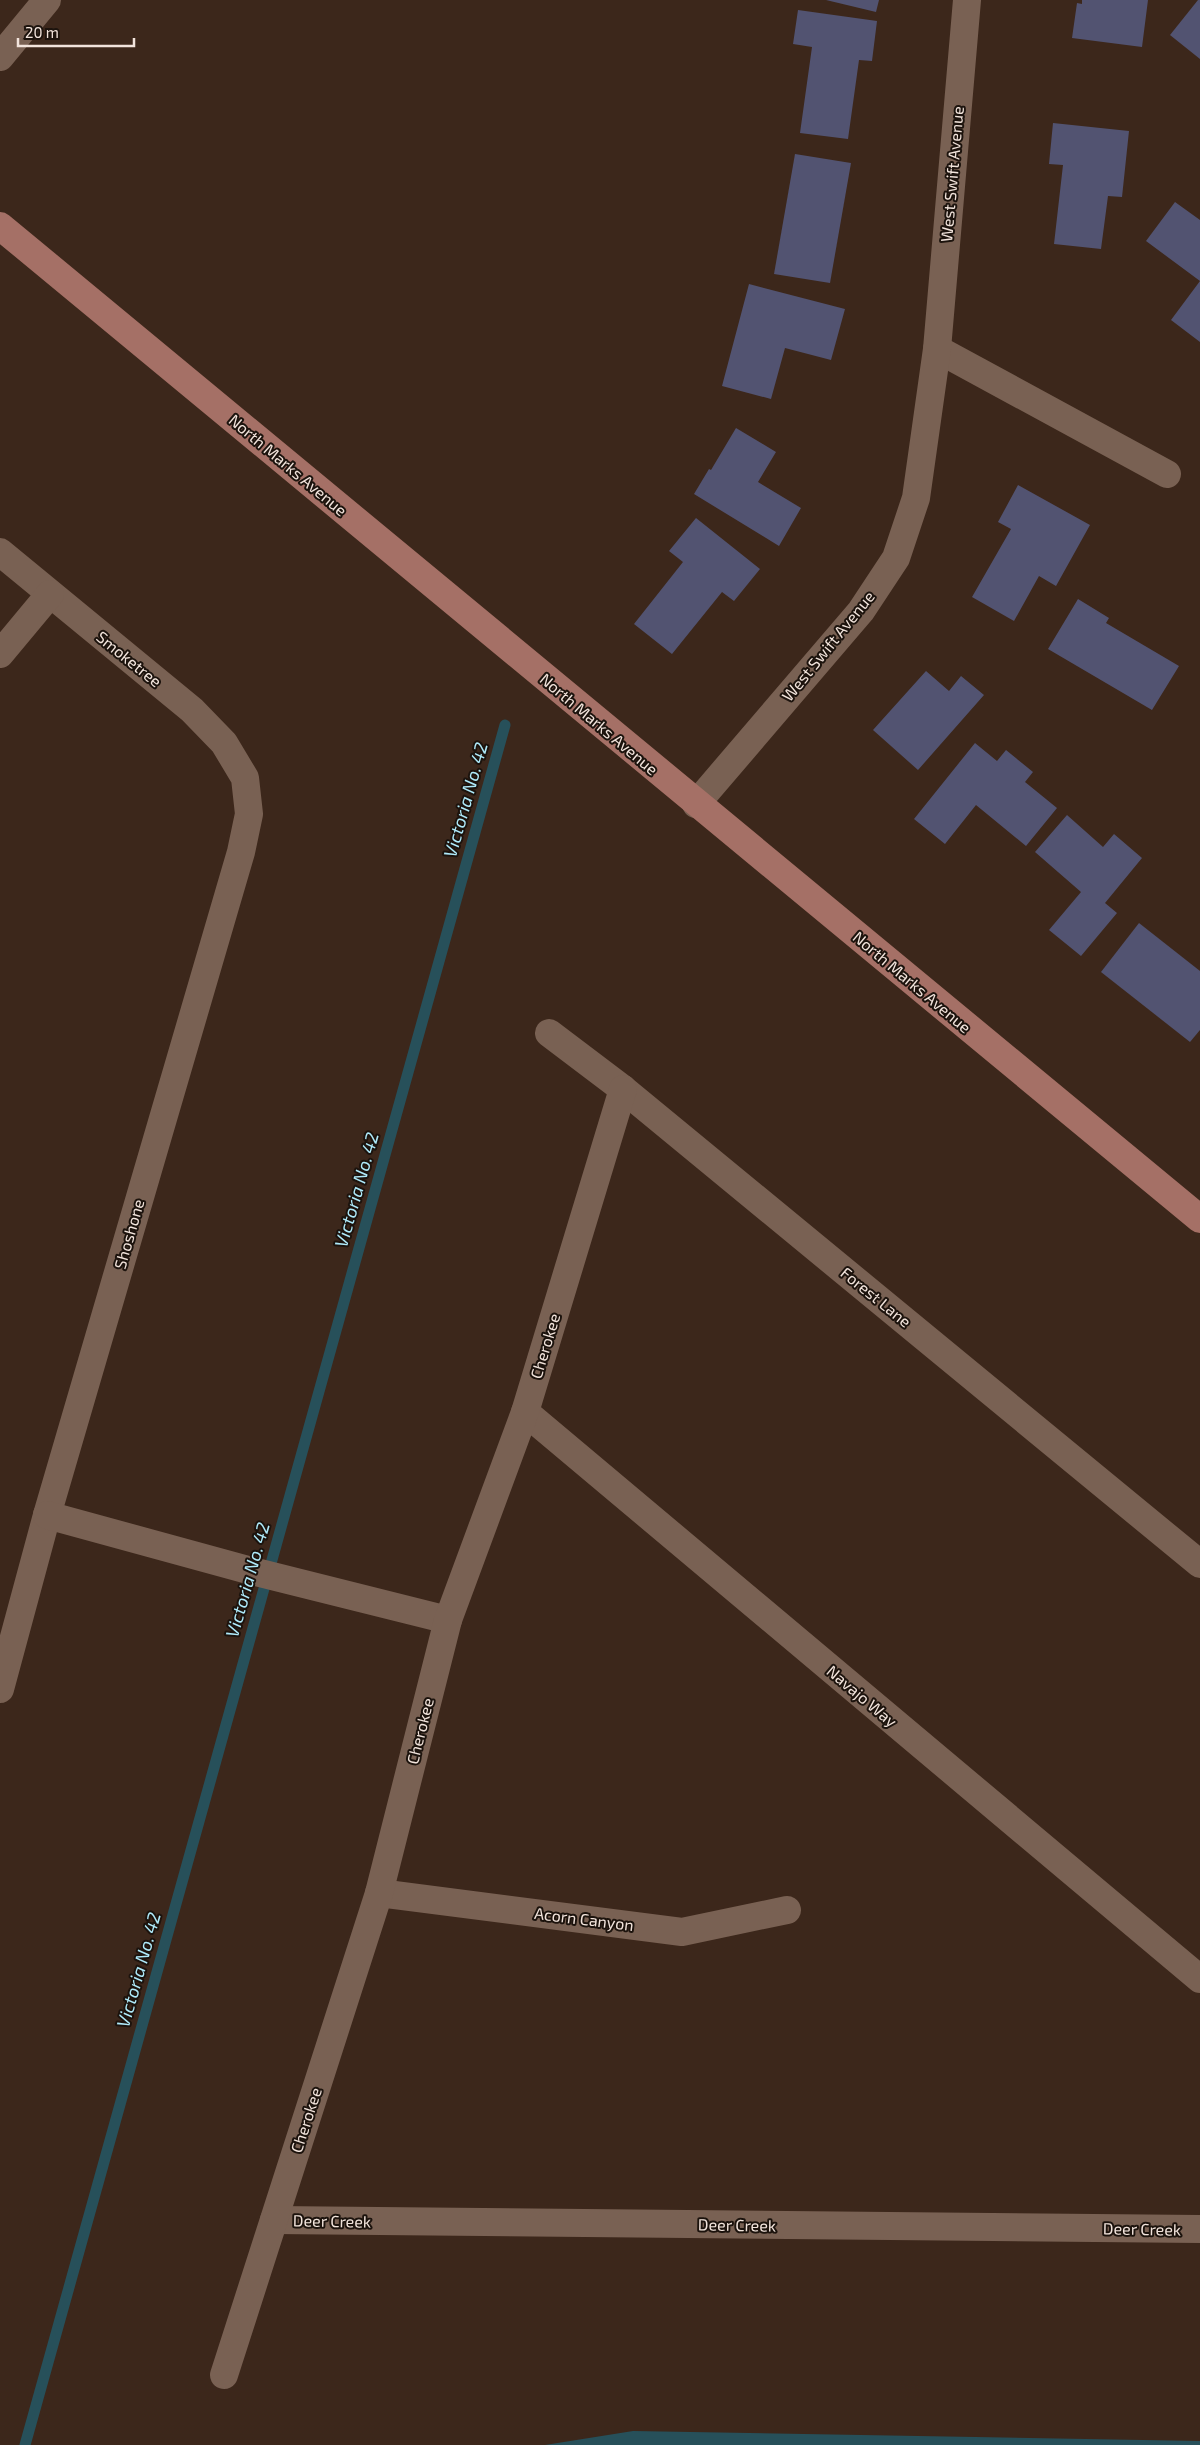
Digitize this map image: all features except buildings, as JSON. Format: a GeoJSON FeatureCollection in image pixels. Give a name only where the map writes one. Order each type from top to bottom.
{"type":"FeatureCollection","features":[{"type":"Feature","properties":{"kind":"main road","name":"North Marks Avenue"},"geometry":{"type":"LineString","coordinates":[[0,226],[1200,1220]]}},
{"type":"Feature","properties":{"kind":"street"},"geometry":{"type":"LineString","coordinates":[[0,57],[47,0]]}},
{"type":"Feature","properties":{"kind":"street","name":"West Swift Avenue"},"geometry":{"type":"LineString","coordinates":[[696,804],[861,611],[896,558],[916,498],[937,349],[967,0]]}},
{"type":"Feature","properties":{"kind":"street"},"geometry":{"type":"LineString","coordinates":[[937,349],[1167,474]]}},
{"type":"Feature","properties":{"kind":"street","name":"Smoketree"},"geometry":{"type":"LineString","coordinates":[[0,552],[192,710],[224,743],[245,778]]}},
{"type":"Feature","properties":{"kind":"street"},"geometry":{"type":"LineString","coordinates":[[0,654],[50,594]]}},
{"type":"Feature","properties":{"kind":"street","name":"Shoshone"},"geometry":{"type":"LineString","coordinates":[[0,1689],[47,1515],[241,852],[249,814],[245,778]]}},
{"type":"Feature","properties":{"kind":"street","name":"Forest Lane"},"geometry":{"type":"LineString","coordinates":[[549,1033],[623,1089],[1200,1564]]}},
{"type":"Feature","properties":{"kind":"street","name":"Cherokee"},"geometry":{"type":"LineString","coordinates":[[224,2375],[379,1893],[448,1620],[524,1412],[623,1089]]}},
{"type":"Feature","properties":{"kind":"street","name":"Navajo Way"},"geometry":{"type":"LineString","coordinates":[[524,1412],[1200,1979]]}},
{"type":"Feature","properties":{"kind":"street"},"geometry":{"type":"LineString","coordinates":[[47,1515],[248,1570],[448,1620]]}},
{"type":"Feature","properties":{"kind":"street","name":"Acorn Canyon"},"geometry":{"type":"LineString","coordinates":[[379,1893],[682,1932],[787,1910]]}},
{"type":"Feature","properties":{"kind":"street","name":"Deer Creek"},"geometry":{"type":"LineString","coordinates":[[274,2220],[1200,2230]]}},
{"type":"Feature","properties":{"kind":"water"},"geometry":{"type":"Polygon","coordinates":[[[633,2431],[1200,2441],[1200,2445],[545,2445],[633,2431]]]}},
{"type":"Feature","properties":{"kind":"waterway","name":"Victoria No. 42"},"geometry":{"type":"LineString","coordinates":[[25,2445],[505,725]]}}]}
